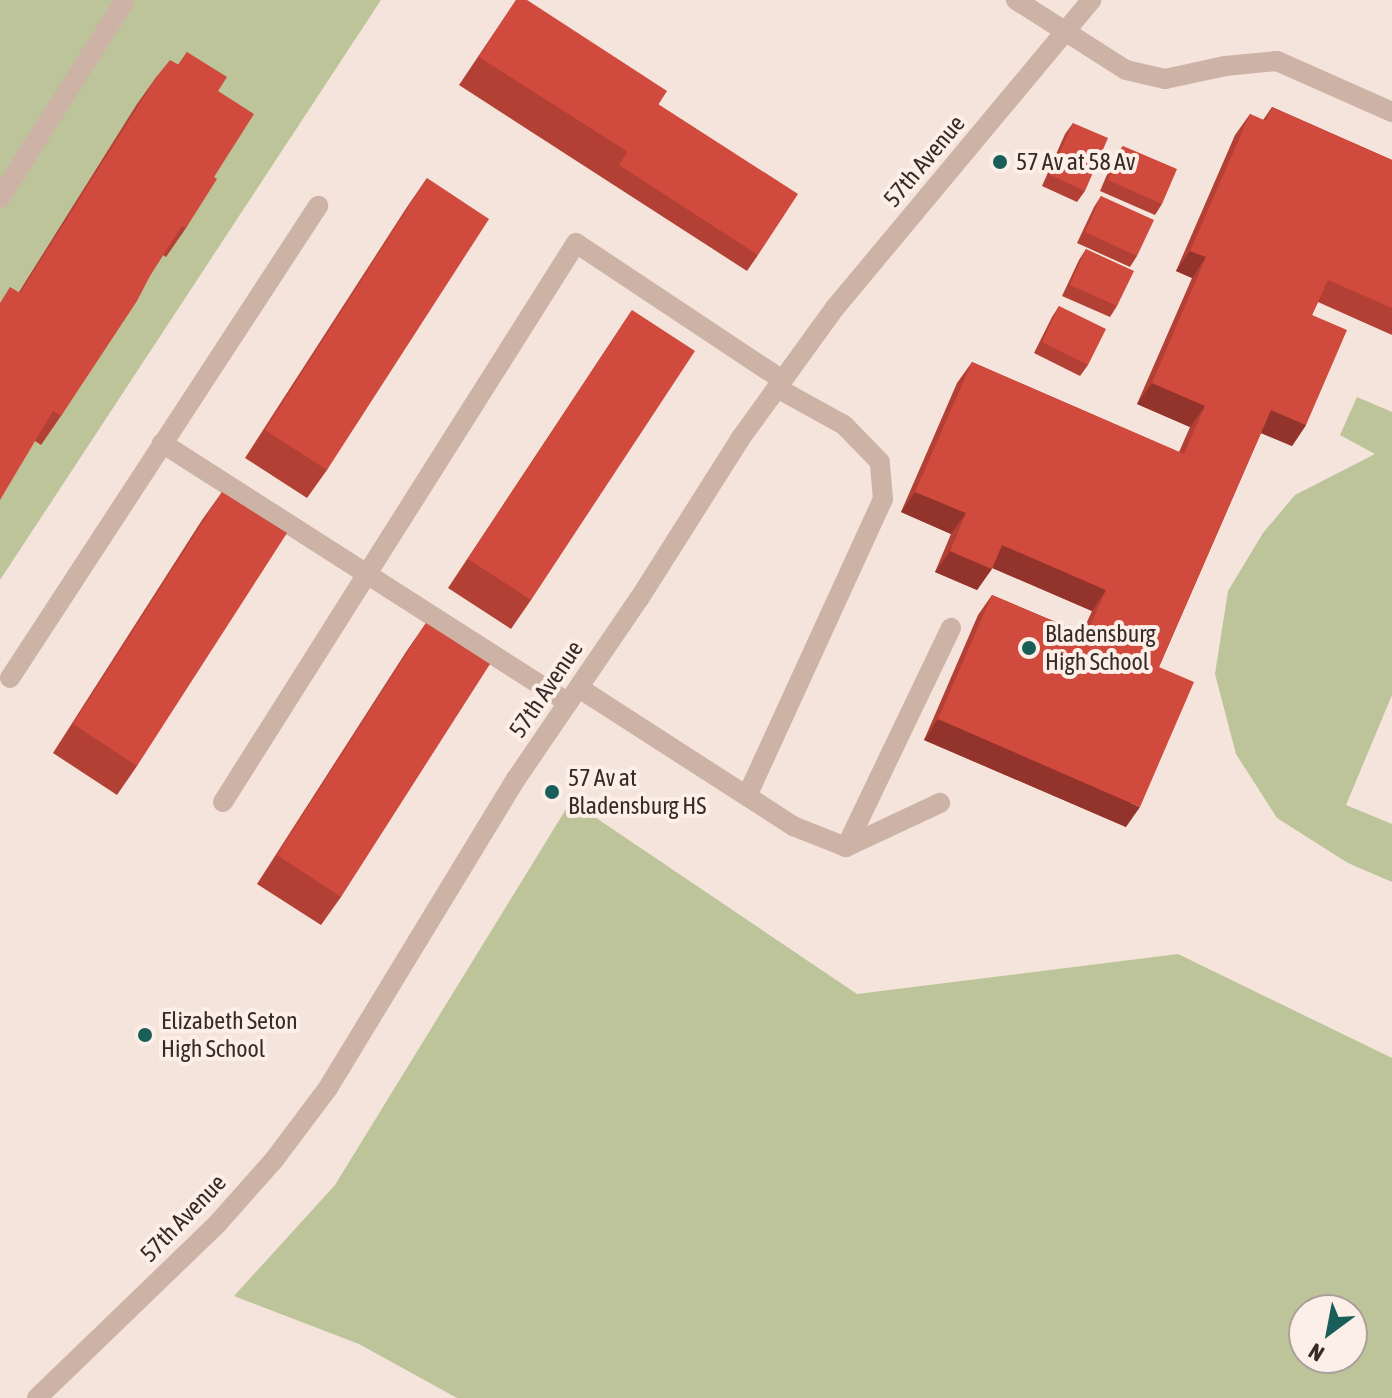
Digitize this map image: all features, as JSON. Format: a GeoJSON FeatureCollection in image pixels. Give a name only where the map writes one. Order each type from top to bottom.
{"type":"FeatureCollection","features":[{"type":"Feature","properties":{"kind":"street"},"geometry":{"type":"LineString","coordinates":[[0,198],[125,0]]}},
{"type":"Feature","properties":{"kind":"street"},"geometry":{"type":"LineString","coordinates":[[1016,0],[1126,70],[1165,79],[1225,66],[1277,61],[1392,112]]}},
{"type":"Feature","properties":{"kind":"street","name":"57th Avenue"},"geometry":{"type":"LineString","coordinates":[[37,1398],[218,1223],[274,1160],[328,1088],[516,779],[780,384],[834,309],[1091,0]]}},
{"type":"Feature","properties":{"kind":"street"},"geometry":{"type":"LineString","coordinates":[[10,678],[318,206]]}},
{"type":"Feature","properties":{"kind":"street"},"geometry":{"type":"LineString","coordinates":[[223,802],[576,243],[844,425],[880,462],[883,499],[747,796]]}},
{"type":"Feature","properties":{"kind":"street"},"geometry":{"type":"LineString","coordinates":[[162,443],[365,575],[747,796],[793,826],[846,847],[940,803]]}},
{"type":"Feature","properties":{"kind":"street"},"geometry":{"type":"LineString","coordinates":[[846,847],[951,628]]}},
{"type":"Feature","properties":{"kind":"green space"},"geometry":{"type":"Polygon","coordinates":[[[0,0],[381,0],[0,580],[0,0]]]}},
{"type":"Feature","properties":{"kind":"green space"},"geometry":{"type":"Polygon","coordinates":[[[1357,397],[1392,412],[1392,695],[1346,805],[1392,824],[1392,882],[1348,863],[1277,818],[1236,754],[1215,674],[1228,591],[1263,533],[1295,495],[1375,454],[1340,435],[1357,397]]]}},
{"type":"Feature","properties":{"kind":"green space"},"geometry":{"type":"Polygon","coordinates":[[[571,801],[857,994],[1178,954],[1392,1058],[1392,1398],[457,1398],[359,1344],[234,1296],[335,1185],[571,801]]]}},
{"type":"Feature","properties":{"kind":"building"},"geometry":{"type":"Polygon","coordinates":[[[516,0],[527,0],[667,91],[628,152],[479,57],[516,0]]]}},
{"type":"Feature","properties":{"kind":"building"},"geometry":{"type":"Polygon","coordinates":[[[187,52],[227,77],[218,91],[254,114],[186,228],[182,226],[61,416],[53,411],[0,500],[0,303],[10,287],[20,293],[157,76],[170,60],[179,65],[187,52]]]}},
{"type":"Feature","properties":{"kind":"building"},"geometry":{"type":"Polygon","coordinates":[[[658,104],[798,194],[758,255],[619,165],[658,104]]]}},
{"type":"Feature","properties":{"kind":"building","name":"Bladensburg High School"},"geometry":{"type":"Polygon","coordinates":[[[1272,107],[1392,160],[1392,308],[1328,280],[1312,315],[1347,330],[1306,425],[1271,410],[1159,667],[1194,682],[1140,807],[938,719],[992,595],[1086,635],[1106,590],[1002,545],[992,569],[950,551],[966,513],[915,492],[972,362],[1184,454],[1205,406],[1152,383],[1206,257],[1190,251],[1250,114],[1266,121],[1272,107]]]}},
{"type":"Feature","properties":{"kind":"building"},"geometry":{"type":"Polygon","coordinates":[[[1073,123],[1108,138],[1085,191],[1050,175],[1073,123]]]}},
{"type":"Feature","properties":{"kind":"building"},"geometry":{"type":"Polygon","coordinates":[[[1123,146],[1177,169],[1162,204],[1108,180],[1123,146]]]}},
{"type":"Feature","properties":{"kind":"building"},"geometry":{"type":"Polygon","coordinates":[[[427,178],[489,219],[327,470],[265,430],[427,178]]]}},
{"type":"Feature","properties":{"kind":"building"},"geometry":{"type":"Polygon","coordinates":[[[1101,196],[1154,220],[1137,256],[1085,232],[1101,196]]]}},
{"type":"Feature","properties":{"kind":"building"},"geometry":{"type":"Polygon","coordinates":[[[1086,249],[1134,271],[1117,306],[1070,285],[1086,249]]]}},
{"type":"Feature","properties":{"kind":"building"},"geometry":{"type":"Polygon","coordinates":[[[1059,306],[1106,329],[1088,365],[1042,342],[1059,306]]]}},
{"type":"Feature","properties":{"kind":"building"},"geometry":{"type":"Polygon","coordinates":[[[632,310],[695,351],[531,600],[468,559],[632,310]]]}},
{"type":"Feature","properties":{"kind":"building"},"geometry":{"type":"Polygon","coordinates":[[[222,492],[287,533],[137,766],[73,724],[222,492]]]}},
{"type":"Feature","properties":{"kind":"building"},"geometry":{"type":"Polygon","coordinates":[[[426,623],[490,664],[341,897],[277,855],[426,623]]]}},
{"type":"Feature","properties":{"kind":"place","name":"57 Av at 58 Av"},"geometry":{"type":"Point","coordinates":[1000,162]}},
{"type":"Feature","properties":{"kind":"place","name":"Bladensburg High School"},"geometry":{"type":"Point","coordinates":[1029,648]}},
{"type":"Feature","properties":{"kind":"place","name":"57 Av at Bladensburg HS"},"geometry":{"type":"Point","coordinates":[552,792]}},
{"type":"Feature","properties":{"kind":"place","name":"Elizabeth Seton High School"},"geometry":{"type":"Point","coordinates":[145,1035]}}]}
